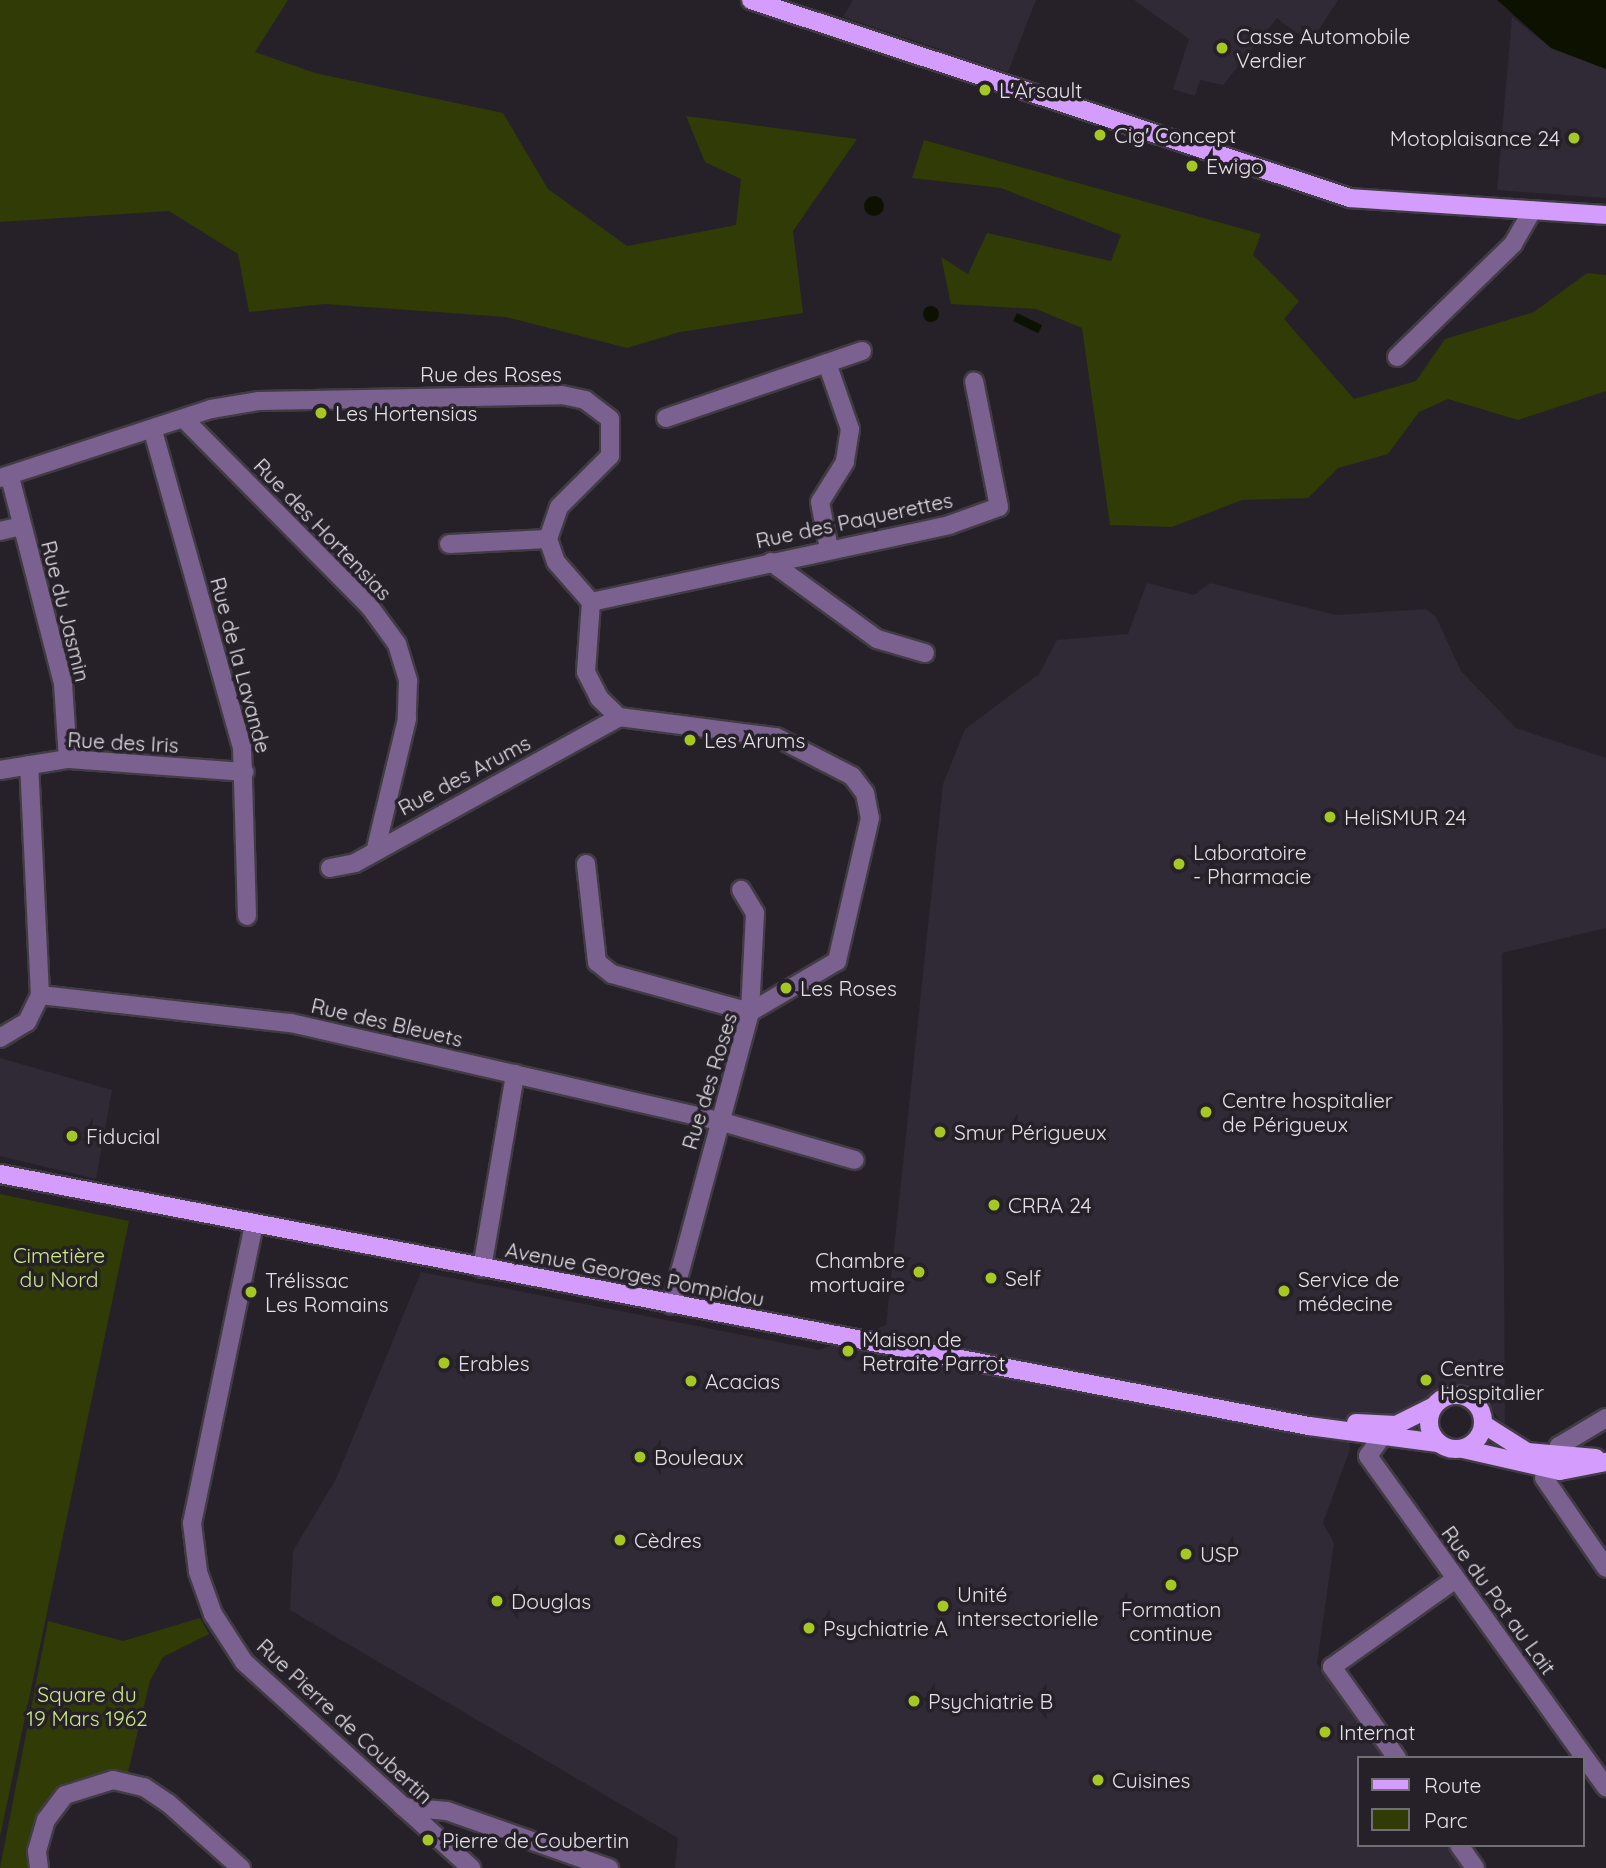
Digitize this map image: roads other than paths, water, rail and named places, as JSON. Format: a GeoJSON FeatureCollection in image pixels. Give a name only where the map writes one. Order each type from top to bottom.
{"type":"FeatureCollection","features":[{"type":"Feature","properties":{"kind":"main road"},"geometry":{"type":"LineString","coordinates":[[751,0],[1350,198],[1606,215]]}},
{"type":"Feature","properties":{"kind":"main road","name":"Avenue Georges Pompidou"},"geometry":{"type":"LineString","coordinates":[[0,1174],[671,1305],[1262,1413],[1381,1438],[1438,1444]]}},
{"type":"Feature","properties":{"kind":"main road"},"geometry":{"type":"LineString","coordinates":[[1548,1463],[1514,1447],[1483,1424],[1477,1405],[1466,1397],[1453,1395],[1434,1406],[1428,1422],[1438,1444],[1492,1451],[1548,1463],[1606,1460]]}},
{"type":"Feature","properties":{"kind":"main road","name":"Avenue Georges Pompidou"},"geometry":{"type":"LineString","coordinates":[[1262,1413],[1396,1425],[1434,1406]]}},
{"type":"Feature","properties":{"kind":"main road"},"geometry":{"type":"LineString","coordinates":[[1463,1449],[1476,1441],[1483,1424]]}},
{"type":"Feature","properties":{"kind":"street"},"geometry":{"type":"LineString","coordinates":[[1397,357],[1513,244],[1533,210]]}},
{"type":"Feature","properties":{"kind":"street"},"geometry":{"type":"LineString","coordinates":[[666,418],[862,351]]}},
{"type":"Feature","properties":{"kind":"street"},"geometry":{"type":"LineString","coordinates":[[827,363],[850,429],[845,462],[820,502],[829,549]]}},
{"type":"Feature","properties":{"kind":"street","name":"Rue des Paquerettes"},"geometry":{"type":"LineString","coordinates":[[591,601],[949,525],[999,507],[974,381]]}},
{"type":"Feature","properties":{"kind":"street","name":"Rue des Roses"},"geometry":{"type":"LineString","coordinates":[[184,419],[259,401],[548,395],[585,400],[610,419],[610,456],[559,507],[548,539]]}},
{"type":"Feature","properties":{"kind":"street"},"geometry":{"type":"LineString","coordinates":[[5,477],[184,419]]}},
{"type":"Feature","properties":{"kind":"street","name":"Rue des Hortensias"},"geometry":{"type":"LineString","coordinates":[[184,419],[370,607],[397,644],[408,681],[407,719],[376,848]]}},
{"type":"Feature","properties":{"kind":"street","name":"Rue de la Lavande"},"geometry":{"type":"LineString","coordinates":[[153,431],[245,772],[247,916]]}},
{"type":"Feature","properties":{"kind":"street","name":"Rue du Jasmin"},"geometry":{"type":"LineString","coordinates":[[5,477],[21,526],[63,684],[68,759]]}},
{"type":"Feature","properties":{"kind":"street"},"geometry":{"type":"LineString","coordinates":[[0,531],[21,526]]}},
{"type":"Feature","properties":{"kind":"street"},"geometry":{"type":"LineString","coordinates":[[449,544],[548,539],[556,562],[591,601],[586,673],[599,698],[619,717]]}},
{"type":"Feature","properties":{"kind":"street"},"geometry":{"type":"LineString","coordinates":[[771,562],[877,639],[925,653]]}},
{"type":"Feature","properties":{"kind":"street","name":"Rue des Roses"},"geometry":{"type":"LineString","coordinates":[[619,717],[776,737],[852,776],[865,793],[870,818],[837,961],[750,1013],[671,1305]]}},
{"type":"Feature","properties":{"kind":"street","name":"Rue des Arums"},"geometry":{"type":"LineString","coordinates":[[330,868],[355,863],[376,848],[619,717]]}},
{"type":"Feature","properties":{"kind":"street","name":"Rue des Iris"},"geometry":{"type":"LineString","coordinates":[[0,770],[68,759],[245,772]]}},
{"type":"Feature","properties":{"kind":"street"},"geometry":{"type":"LineString","coordinates":[[0,1038],[27,1022],[40,995],[29,765]]}},
{"type":"Feature","properties":{"kind":"street"},"geometry":{"type":"LineString","coordinates":[[586,864],[597,962],[612,974],[750,1013],[755,913],[741,890]]}},
{"type":"Feature","properties":{"kind":"street","name":"Rue des Bleuets"},"geometry":{"type":"LineString","coordinates":[[40,995],[291,1023],[719,1121],[855,1160]]}},
{"type":"Feature","properties":{"kind":"street"},"geometry":{"type":"LineString","coordinates":[[482,1268],[516,1074]]}},
{"type":"Feature","properties":{"kind":"street","name":"Rue Pierre de Coubertin"},"geometry":{"type":"LineString","coordinates":[[254,1224],[192,1523],[198,1572],[213,1614],[244,1662],[471,1868]]}},
{"type":"Feature","properties":{"kind":"street"},"geometry":{"type":"LineString","coordinates":[[1606,1418],[1564,1441],[1548,1463],[1547,1483],[1606,1568]]}},
{"type":"Feature","properties":{"kind":"street","name":"Rue du Pot au Lait"},"geometry":{"type":"LineString","coordinates":[[1381,1438],[1368,1456],[1584,1756]]}},
{"type":"Feature","properties":{"kind":"street"},"geometry":{"type":"LineString","coordinates":[[1396,1756],[1332,1667],[1456,1579]]}},
{"type":"Feature","properties":{"kind":"street","name":"Rue du Pot au Lait"},"geometry":{"type":"LineString","coordinates":[[1585,1758],[1606,1787]]}},
{"type":"Feature","properties":{"kind":"street"},"geometry":{"type":"LineString","coordinates":[[39,1868],[37,1851],[46,1820],[65,1796],[113,1780],[160,1798],[240,1868]]}},
{"type":"Feature","properties":{"kind":"street"},"geometry":{"type":"LineString","coordinates":[[403,1807],[447,1811],[609,1868]]}},
{"type":"Feature","properties":{"kind":"street"},"geometry":{"type":"LineString","coordinates":[[1460,1847],[1475,1868]]}},
{"type":"Feature","properties":{"kind":"place","name":"Casse Automobile Verdier"},"geometry":{"type":"Point","coordinates":[1222,48]}},
{"type":"Feature","properties":{"kind":"place","name":"L'Arsault"},"geometry":{"type":"Point","coordinates":[985,90]}},
{"type":"Feature","properties":{"kind":"place","name":"Cig' Concept"},"geometry":{"type":"Point","coordinates":[1100,135]}},
{"type":"Feature","properties":{"kind":"place","name":"Motoplaisance 24"},"geometry":{"type":"Point","coordinates":[1574,138]}},
{"type":"Feature","properties":{"kind":"place","name":"Ewigo"},"geometry":{"type":"Point","coordinates":[1192,166]}},
{"type":"Feature","properties":{"kind":"place","name":"Les Hortensias"},"geometry":{"type":"Point","coordinates":[321,413]}},
{"type":"Feature","properties":{"kind":"place","name":"Les Arums"},"geometry":{"type":"Point","coordinates":[690,740]}},
{"type":"Feature","properties":{"kind":"place","name":"HeliSMUR 24"},"geometry":{"type":"Point","coordinates":[1330,817]}},
{"type":"Feature","properties":{"kind":"place","name":"Laboratoire - Pharmacie"},"geometry":{"type":"Point","coordinates":[1179,864]}},
{"type":"Feature","properties":{"kind":"place","name":"Les Roses"},"geometry":{"type":"Point","coordinates":[786,988]}},
{"type":"Feature","properties":{"kind":"place","name":"Centre hospitalier de Périgueux"},"geometry":{"type":"Point","coordinates":[1206,1112]}},
{"type":"Feature","properties":{"kind":"place","name":"Smur Périgueux"},"geometry":{"type":"Point","coordinates":[940,1132]}},
{"type":"Feature","properties":{"kind":"place","name":"Fiducial"},"geometry":{"type":"Point","coordinates":[72,1136]}},
{"type":"Feature","properties":{"kind":"place","name":"CRRA 24"},"geometry":{"type":"Point","coordinates":[994,1205]}},
{"type":"Feature","properties":{"kind":"place","name":"Chambre mortuaire"},"geometry":{"type":"Point","coordinates":[919,1272]}},
{"type":"Feature","properties":{"kind":"place","name":"Self"},"geometry":{"type":"Point","coordinates":[991,1278]}},
{"type":"Feature","properties":{"kind":"place","name":"Service de médecine"},"geometry":{"type":"Point","coordinates":[1284,1291]}},
{"type":"Feature","properties":{"kind":"place","name":"Trélissac Les Romains"},"geometry":{"type":"Point","coordinates":[251,1292]}},
{"type":"Feature","properties":{"kind":"place","name":"Maison de Retraite Parrot"},"geometry":{"type":"Point","coordinates":[848,1351]}},
{"type":"Feature","properties":{"kind":"place","name":"Erables"},"geometry":{"type":"Point","coordinates":[444,1363]}},
{"type":"Feature","properties":{"kind":"place","name":"Centre Hospitalier"},"geometry":{"type":"Point","coordinates":[1426,1380]}},
{"type":"Feature","properties":{"kind":"place","name":"Acacias"},"geometry":{"type":"Point","coordinates":[691,1381]}},
{"type":"Feature","properties":{"kind":"place","name":"Bouleaux"},"geometry":{"type":"Point","coordinates":[640,1457]}},
{"type":"Feature","properties":{"kind":"place","name":"Cèdres"},"geometry":{"type":"Point","coordinates":[620,1540]}},
{"type":"Feature","properties":{"kind":"place","name":"USP"},"geometry":{"type":"Point","coordinates":[1186,1554]}},
{"type":"Feature","properties":{"kind":"place","name":"Formation continue"},"geometry":{"type":"Point","coordinates":[1171,1585]}},
{"type":"Feature","properties":{"kind":"place","name":"Douglas"},"geometry":{"type":"Point","coordinates":[497,1601]}},
{"type":"Feature","properties":{"kind":"place","name":"Unité intersectorielle"},"geometry":{"type":"Point","coordinates":[943,1606]}},
{"type":"Feature","properties":{"kind":"place","name":"Psychiatrie A"},"geometry":{"type":"Point","coordinates":[809,1628]}},
{"type":"Feature","properties":{"kind":"place","name":"Psychiatrie B"},"geometry":{"type":"Point","coordinates":[914,1701]}},
{"type":"Feature","properties":{"kind":"place","name":"Internat"},"geometry":{"type":"Point","coordinates":[1325,1732]}},
{"type":"Feature","properties":{"kind":"place","name":"Cuisines"},"geometry":{"type":"Point","coordinates":[1098,1780]}},
{"type":"Feature","properties":{"kind":"place","name":"Pierre de Coubertin"},"geometry":{"type":"Point","coordinates":[428,1840]}},
{"type":"Feature","properties":{"kind":"park label","name":"Cimetière du Nord"},"geometry":{"type":"Point","coordinates":[59,1267]}},
{"type":"Feature","properties":{"kind":"park label","name":"Square du 19 Mars 1962"},"geometry":{"type":"Point","coordinates":[87,1706]}}]}
